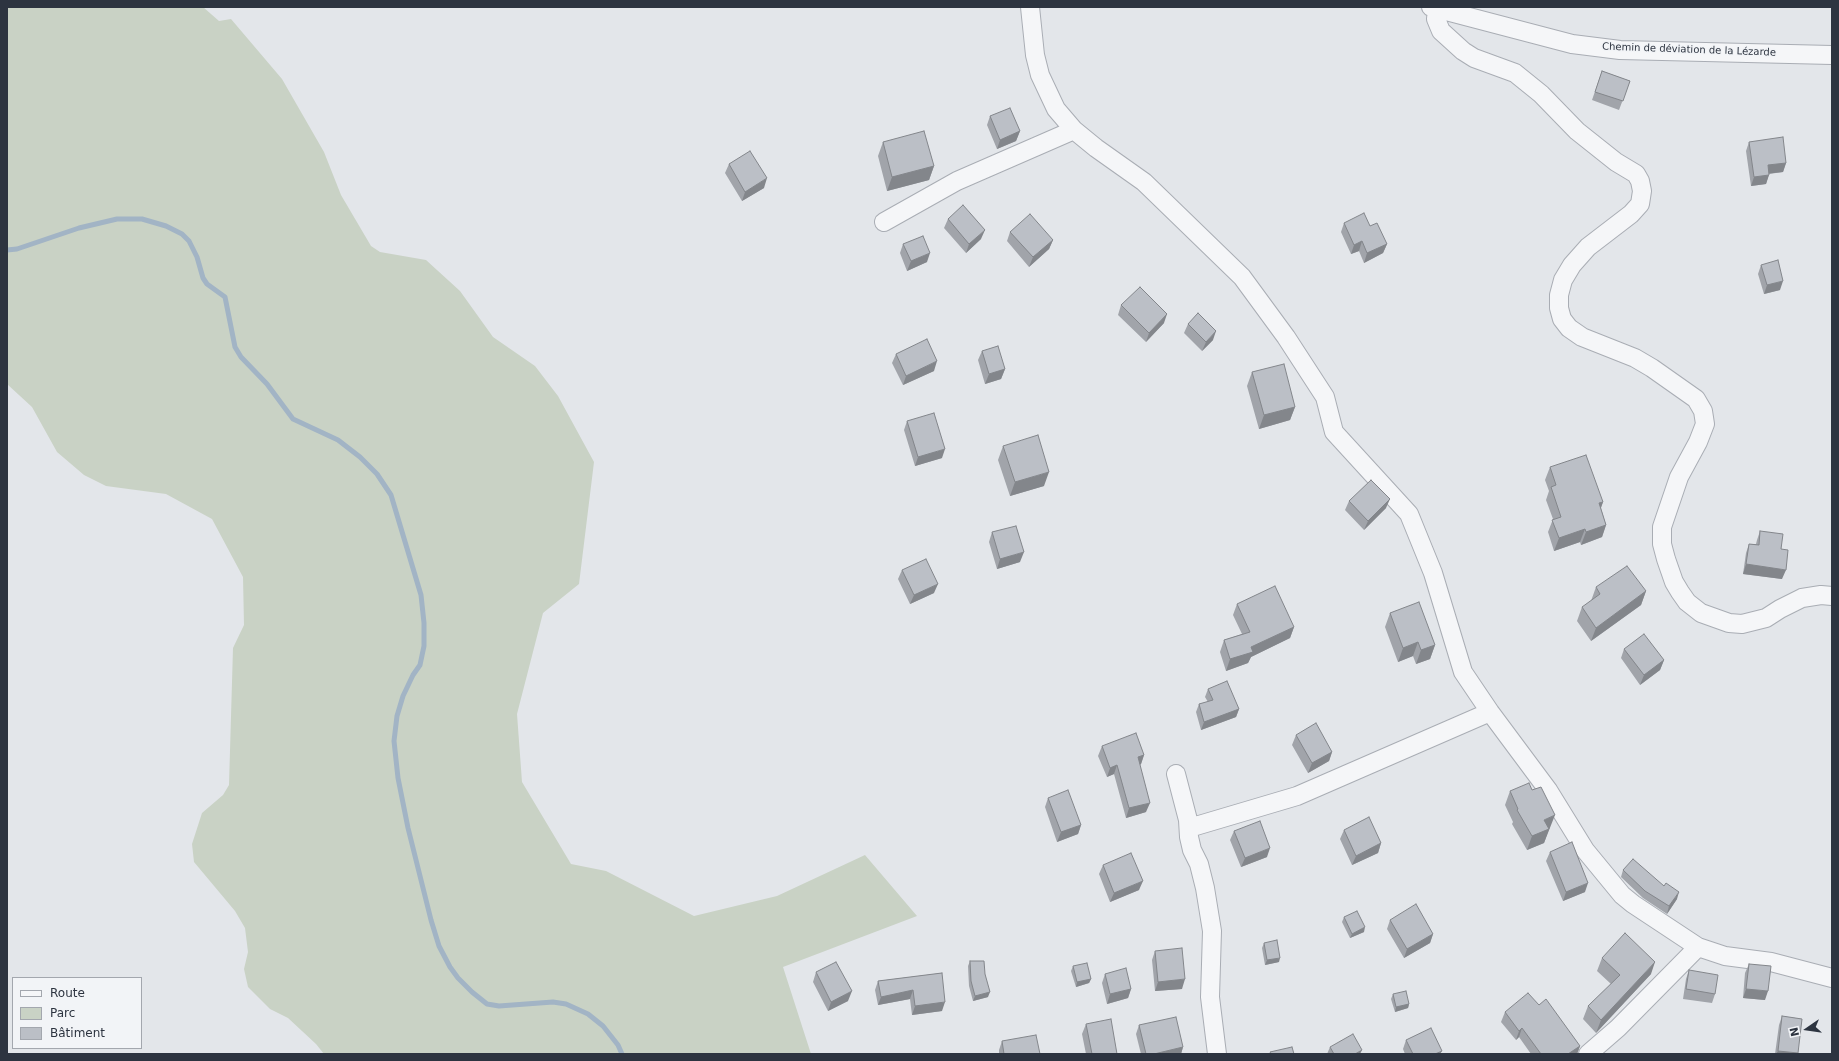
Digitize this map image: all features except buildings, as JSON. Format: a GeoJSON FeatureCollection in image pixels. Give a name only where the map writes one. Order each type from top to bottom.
{"type":"FeatureCollection","features":[{"type":"Feature","properties":{"kind":"street"},"geometry":{"type":"LineString","coordinates":[[1030,7],[1035,55],[1040,75],[1056,109],[1074,130],[1096,148],[1144,182],[1242,276],[1325,397],[1334,432],[1409,514],[1433,573],[1463,672],[1490,712],[1548,790],[1585,850],[1622,895],[1633,904],[1698,947],[1725,956],[1771,962],[1832,978]]}},
{"type":"Feature","properties":{"kind":"street"},"geometry":{"type":"LineString","coordinates":[[1434,8],[1436,19],[1441,31],[1463,51],[1474,58],[1515,73],[1541,94],[1577,131],[1616,162],[1636,174],[1640,181],[1642,191],[1640,204],[1631,214],[1588,246],[1572,265],[1563,280],[1559,295],[1559,308],[1562,319],[1569,328],[1582,337],[1635,358],[1652,368],[1696,400],[1703,411],[1705,424],[1698,442],[1679,477],[1662,527],[1662,544],[1674,582],[1680,592],[1687,602],[1701,613],[1729,623],[1742,624],[1766,618],[1802,598],[1821,595],[1832,596]]}},
{"type":"Feature","properties":{"kind":"street","name":"Chemin de déviation de la Lézarde"},"geometry":{"type":"LineString","coordinates":[[1434,8],[1572,44],[1620,50],[1832,55]]}},
{"type":"Feature","properties":{"kind":"street"},"geometry":{"type":"LineString","coordinates":[[884,222],[957,181],[1074,130]]}},
{"type":"Feature","properties":{"kind":"street"},"geometry":{"type":"LineString","coordinates":[[1188,828],[1297,796],[1490,712]]}},
{"type":"Feature","properties":{"kind":"street"},"geometry":{"type":"LineString","coordinates":[[1176,774],[1188,820],[1192,850],[1199,864],[1205,888],[1212,931],[1210,997],[1217,1054]]}},
{"type":"Feature","properties":{"kind":"street"},"geometry":{"type":"LineString","coordinates":[[1588,1054],[1618,1028],[1698,947]]}},
{"type":"Feature","properties":{"kind":"green space"},"geometry":{"type":"Polygon","coordinates":[[[7,7],[203,7],[219,21],[231,19],[282,79],[324,152],[341,195],[371,246],[380,252],[426,260],[460,291],[493,337],[535,366],[558,396],[594,462],[579,584],[543,613],[517,714],[522,782],[571,864],[606,871],[694,916],[777,896],[865,855],[917,916],[783,967],[811,1054],[324,1054],[316,1044],[288,1018],[270,1009],[248,987],[244,969],[248,952],[245,928],[235,911],[194,862],[192,844],[202,813],[223,795],[229,785],[233,648],[244,625],[243,577],[212,519],[166,494],[106,486],[84,475],[57,452],[32,407],[7,384],[7,7]]]}},
{"type":"Feature","properties":{"kind":"waterway"},"geometry":{"type":"LineString","coordinates":[[7,250],[17,249],[79,228],[117,219],[142,219],[166,226],[182,234],[189,241],[197,257],[203,278],[207,284],[225,297],[235,347],[241,357],[267,384],[293,419],[338,440],[360,457],[377,474],[391,495],[421,595],[424,623],[424,646],[420,665],[413,675],[403,696],[397,716],[394,741],[398,778],[408,828],[439,946],[450,967],[458,978],[487,1004],[499,1006],[553,1002],[566,1004],[588,1014],[603,1026],[618,1045],[622,1054]]}}]}
